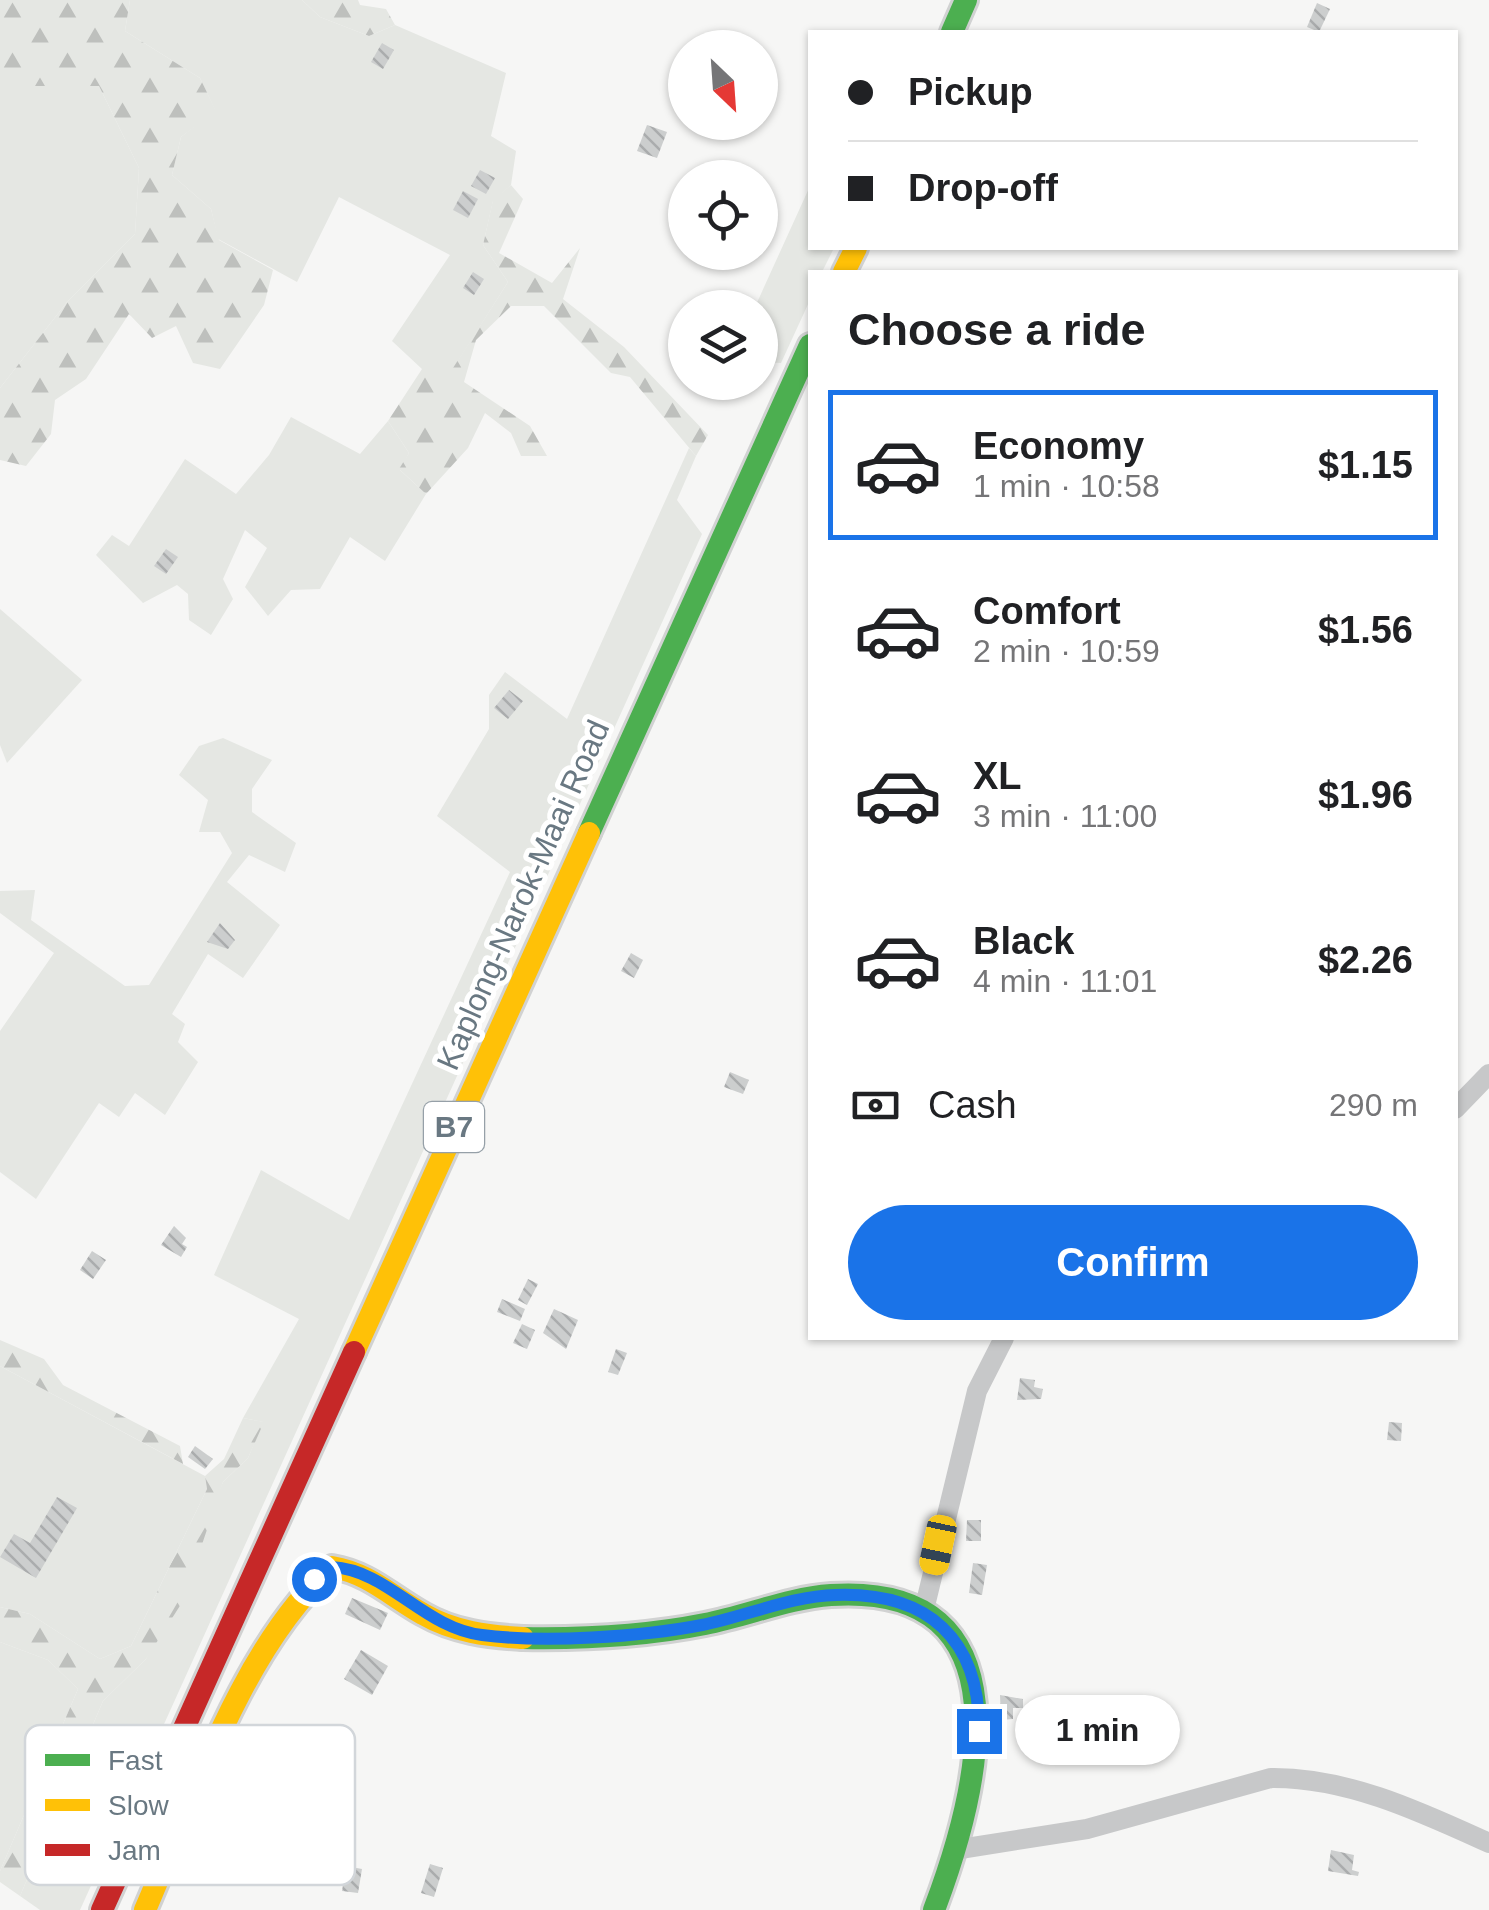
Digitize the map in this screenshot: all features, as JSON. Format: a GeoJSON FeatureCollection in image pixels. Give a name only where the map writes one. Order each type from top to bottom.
{"type":"FeatureCollection","features":[{"type":"Feature","properties":{"kind":"main road"},"geometry":{"type":"LineString","coordinates":[[953,30],[966,0]]}},
{"type":"Feature","properties":{"kind":"main road","name":"Kaplong-Narok-Maai Road"},"geometry":{"type":"LineString","coordinates":[[186,1725],[808,349]]}},
{"type":"Feature","properties":{"kind":"main road"},"geometry":{"type":"LineString","coordinates":[[231,1725],[268,1645],[314,1579],[332,1567],[360,1572],[424,1615],[482,1635],[560,1638],[688,1627],[837,1595],[924,1610],[949,1632],[978,1686],[979,1731],[960,1849],[934,1910]]}},
{"type":"Feature","properties":{"kind":"main road","name":"Kaplong-Narok-Maai Road"},"geometry":{"type":"LineString","coordinates":[[102,1910],[113,1885]]}},
{"type":"Feature","properties":{"kind":"main road"},"geometry":{"type":"LineString","coordinates":[[145,1910],[157,1885]]}},
{"type":"Feature","properties":{"kind":"street"},"geometry":{"type":"LineString","coordinates":[[1458,1106],[1489,1074]]}},
{"type":"Feature","properties":{"kind":"street"},"geometry":{"type":"LineString","coordinates":[[924,1610],[976,1390],[1003,1340]]}},
{"type":"Feature","properties":{"kind":"street"},"geometry":{"type":"LineString","coordinates":[[960,1849],[1030,1841],[1271,1778],[1304,1778],[1400,1806],[1489,1844]]}},
{"type":"Feature","properties":{"kind":"green space"},"geometry":{"type":"Polygon","coordinates":[[[0,0],[130,0],[125,31],[200,78],[216,111],[181,137],[172,175],[211,209],[219,240],[273,270],[264,305],[220,369],[193,363],[176,326],[152,338],[129,314],[86,379],[55,400],[51,434],[26,466],[0,460],[0,388],[67,302],[135,234],[139,168],[99,86],[0,86],[0,0]]]}},
{"type":"Feature","properties":{"kind":"green space"},"geometry":{"type":"Polygon","coordinates":[[[130,0],[302,0],[320,17],[369,36],[395,25],[506,73],[491,136],[516,151],[511,185],[493,201],[483,245],[508,282],[453,369],[422,369],[392,341],[450,255],[339,197],[297,282],[218,239],[211,209],[172,175],[181,137],[215,110],[200,78],[125,31],[130,0]]]}},
{"type":"Feature","properties":{"kind":"green space"},"geometry":{"type":"Polygon","coordinates":[[[302,0],[358,0],[360,5],[386,9],[395,25],[369,36],[320,17],[302,0]]]}},
{"type":"Feature","properties":{"kind":"green space"},"geometry":{"type":"Polygon","coordinates":[[[0,86],[99,86],[139,168],[135,234],[67,302],[0,388],[0,86]]]}},
{"type":"Feature","properties":{"kind":"green space"},"geometry":{"type":"Polygon","coordinates":[[[511,185],[523,199],[499,253],[552,283],[580,248],[563,299],[624,347],[668,393],[668,400],[675,400],[708,435],[696,456],[630,377],[611,373],[544,306],[511,306],[476,340],[464,382],[530,426],[547,456],[521,456],[511,433],[485,413],[468,448],[426,494],[399,469],[409,453],[388,421],[422,369],[453,368],[508,282],[483,245],[493,200],[511,185]]]}},
{"type":"Feature","properties":{"kind":"green space"},"geometry":{"type":"Polygon","coordinates":[[[808,190],[808,250],[833,250],[823,270],[808,270],[808,304],[781,363],[778,290],[763,290],[772,270],[778,270],[778,256],[808,190]]]}},
{"type":"Feature","properties":{"kind":"green space"},"geometry":{"type":"Polygon","coordinates":[[[291,417],[360,454],[388,421],[409,453],[400,470],[426,494],[385,561],[350,537],[320,589],[291,590],[268,616],[245,587],[267,548],[245,530],[223,579],[233,599],[211,635],[189,620],[188,594],[177,585],[143,603],[96,555],[112,535],[129,546],[185,459],[236,494],[269,455],[291,417]]]}},
{"type":"Feature","properties":{"kind":"green space"},"geometry":{"type":"Polygon","coordinates":[[[689,448],[696,456],[677,500],[702,534],[164,1725],[93,1725],[103,1701],[146,1659],[223,1482],[248,1458],[263,1422],[243,1418],[299,1319],[214,1275],[261,1170],[349,1220],[510,872],[437,816],[489,729],[489,695],[505,672],[567,719],[689,448]]]}},
{"type":"Feature","properties":{"kind":"green space"},"geometry":{"type":"Polygon","coordinates":[[[0,609],[82,680],[7,763],[0,745],[0,609]]]}},
{"type":"Feature","properties":{"kind":"green space"},"geometry":{"type":"Polygon","coordinates":[[[223,738],[272,760],[252,789],[252,812],[296,843],[285,872],[249,855],[227,882],[280,925],[243,978],[208,954],[172,1014],[185,1024],[178,1042],[198,1062],[165,1115],[135,1093],[119,1117],[99,1103],[36,1199],[0,1172],[0,1031],[54,953],[0,913],[0,891],[35,890],[31,920],[125,986],[149,985],[232,853],[220,832],[199,832],[208,800],[179,775],[199,746],[223,738]]]}},
{"type":"Feature","properties":{"kind":"green space"},"geometry":{"type":"Polygon","coordinates":[[[0,1340],[44,1359],[63,1385],[180,1446],[183,1464],[0,1366],[0,1340]]]}},
{"type":"Feature","properties":{"kind":"green space"},"geometry":{"type":"Polygon","coordinates":[[[0,1366],[205,1476],[207,1489],[131,1646],[100,1659],[30,1614],[0,1607],[0,1366]]]}},
{"type":"Feature","properties":{"kind":"green space"},"geometry":{"type":"Polygon","coordinates":[[[243,1418],[264,1422],[248,1458],[223,1482],[183,1601],[146,1659],[103,1701],[93,1725],[63,1725],[78,1689],[48,1660],[0,1642],[0,1607],[30,1614],[100,1659],[131,1646],[207,1489],[205,1476],[224,1459],[243,1418]]]}},
{"type":"Feature","properties":{"kind":"green space"},"geometry":{"type":"Polygon","coordinates":[[[0,1642],[48,1660],[78,1689],[63,1725],[25,1725],[25,1813],[0,1871],[0,1642]]]}},
{"type":"Feature","properties":{"kind":"green space"},"geometry":{"type":"Polygon","coordinates":[[[25,1813],[25,1884],[20,1896],[0,1882],[0,1871],[25,1813]]]}},
{"type":"Feature","properties":{"kind":"green space"},"geometry":{"type":"Polygon","coordinates":[[[25,1884],[91,1885],[80,1910],[40,1910],[20,1896],[25,1884]]]}},
{"type":"Feature","properties":{"kind":"building"},"geometry":{"type":"Polygon","coordinates":[[[1317,3],[1330,9],[1320,30],[1307,27],[1317,3]]]}},
{"type":"Feature","properties":{"kind":"building"},"geometry":{"type":"Polygon","coordinates":[[[382,43],[394,50],[383,69],[371,62],[382,43]]]}},
{"type":"Feature","properties":{"kind":"building"},"geometry":{"type":"Polygon","coordinates":[[[647,125],[667,132],[657,158],[637,151],[647,125]]]}},
{"type":"Feature","properties":{"kind":"building"},"geometry":{"type":"Polygon","coordinates":[[[480,170],[495,178],[486,194],[471,186],[480,170]]]}},
{"type":"Feature","properties":{"kind":"building"},"geometry":{"type":"Polygon","coordinates":[[[463,191],[478,199],[468,218],[453,210],[463,191]]]}},
{"type":"Feature","properties":{"kind":"building"},"geometry":{"type":"Polygon","coordinates":[[[473,272],[484,279],[474,295],[463,288],[473,272]]]}},
{"type":"Feature","properties":{"kind":"building"},"geometry":{"type":"Polygon","coordinates":[[[166,549],[178,557],[166,574],[154,566],[166,549]]]}},
{"type":"Feature","properties":{"kind":"building"},"geometry":{"type":"Polygon","coordinates":[[[509,690],[523,701],[508,719],[494,708],[509,690]]]}},
{"type":"Feature","properties":{"kind":"building"},"geometry":{"type":"Polygon","coordinates":[[[220,923],[235,940],[228,949],[207,942],[220,923]]]}},
{"type":"Feature","properties":{"kind":"building"},"geometry":{"type":"Polygon","coordinates":[[[631,953],[643,960],[634,978],[621,971],[631,953]]]}},
{"type":"Feature","properties":{"kind":"building"},"geometry":{"type":"Polygon","coordinates":[[[730,1072],[749,1080],[743,1094],[724,1087],[730,1072]]]}},
{"type":"Feature","properties":{"kind":"building"},"geometry":{"type":"Polygon","coordinates":[[[174,1226],[186,1238],[182,1244],[187,1247],[181,1257],[161,1245],[174,1226]]]}},
{"type":"Feature","properties":{"kind":"building"},"geometry":{"type":"Polygon","coordinates":[[[92,1251],[106,1260],[93,1279],[80,1270],[92,1251]]]}},
{"type":"Feature","properties":{"kind":"building"},"geometry":{"type":"Polygon","coordinates":[[[528,1279],[538,1284],[527,1305],[518,1300],[528,1279]]]}},
{"type":"Feature","properties":{"kind":"building"},"geometry":{"type":"Polygon","coordinates":[[[502,1299],[525,1309],[520,1321],[497,1312],[502,1299]]]}},
{"type":"Feature","properties":{"kind":"building"},"geometry":{"type":"Polygon","coordinates":[[[554,1309],[578,1320],[566,1349],[543,1333],[554,1309]]]}},
{"type":"Feature","properties":{"kind":"building"},"geometry":{"type":"Polygon","coordinates":[[[522,1324],[535,1330],[527,1349],[513,1343],[522,1324]]]}},
{"type":"Feature","properties":{"kind":"building"},"geometry":{"type":"Polygon","coordinates":[[[616,1349],[627,1353],[618,1375],[608,1372],[616,1349]]]}},
{"type":"Feature","properties":{"kind":"building"},"geometry":{"type":"Polygon","coordinates":[[[1020,1378],[1035,1380],[1034,1387],[1043,1389],[1041,1399],[1017,1400],[1020,1378]]]}},
{"type":"Feature","properties":{"kind":"building"},"geometry":{"type":"Polygon","coordinates":[[[1389,1422],[1402,1423],[1401,1441],[1387,1440],[1389,1422]]]}},
{"type":"Feature","properties":{"kind":"building"},"geometry":{"type":"Polygon","coordinates":[[[195,1446],[213,1459],[205,1469],[188,1457],[195,1446]]]}},
{"type":"Feature","properties":{"kind":"building"},"geometry":{"type":"Polygon","coordinates":[[[57,1497],[77,1508],[36,1578],[0,1557],[14,1534],[30,1543],[57,1497]]]}},
{"type":"Feature","properties":{"kind":"building"},"geometry":{"type":"Polygon","coordinates":[[[967,1520],[981,1520],[981,1541],[966,1541],[967,1520]]]}},
{"type":"Feature","properties":{"kind":"building"},"geometry":{"type":"Polygon","coordinates":[[[973,1563],[987,1565],[982,1595],[969,1593],[973,1563]]]}},
{"type":"Feature","properties":{"kind":"building"},"geometry":{"type":"Polygon","coordinates":[[[352,1598],[388,1613],[380,1630],[345,1614],[352,1598]]]}},
{"type":"Feature","properties":{"kind":"building"},"geometry":{"type":"Polygon","coordinates":[[[361,1650],[388,1666],[372,1695],[344,1679],[361,1650]]]}},
{"type":"Feature","properties":{"kind":"building"},"geometry":{"type":"Polygon","coordinates":[[[1000,1695],[1023,1699],[1023,1708],[1013,1708],[1013,1719],[1001,1720],[1000,1695]]]}},
{"type":"Feature","properties":{"kind":"building"},"geometry":{"type":"Polygon","coordinates":[[[1331,1850],[1354,1855],[1352,1870],[1359,1872],[1358,1876],[1328,1871],[1331,1850]]]}},
{"type":"Feature","properties":{"kind":"building"},"geometry":{"type":"Polygon","coordinates":[[[430,1864],[443,1868],[434,1897],[421,1893],[430,1864]]]}},
{"type":"Feature","properties":{"kind":"building"},"geometry":{"type":"Polygon","coordinates":[[[355,1868],[362,1869],[358,1893],[342,1891],[343,1885],[355,1885],[355,1868]]]}},
{"type":"Feature","properties":{"kind":"traffic: fast"},"geometry":{"type":"LineString","coordinates":[[953,30],[966,0]]}},
{"type":"Feature","properties":{"kind":"traffic: fast"},"geometry":{"type":"LineString","coordinates":[[589,833],[808,349]]}},
{"type":"Feature","properties":{"kind":"traffic: fast"},"geometry":{"type":"LineString","coordinates":[[523,1638],[660,1631],[831,1595],[895,1600],[938,1622],[964,1658],[975,1703],[974,1755],[965,1809],[934,1910]]}},
{"type":"Feature","properties":{"kind":"traffic: slow"},"geometry":{"type":"LineString","coordinates":[[845,270],[855,250]]}},
{"type":"Feature","properties":{"kind":"traffic: slow"},"geometry":{"type":"LineString","coordinates":[[354,1352],[589,833]]}},
{"type":"Feature","properties":{"kind":"traffic: slow"},"geometry":{"type":"LineString","coordinates":[[224,1725],[272,1639],[300,1600],[332,1567],[369,1580],[447,1625],[523,1638]]}},
{"type":"Feature","properties":{"kind":"traffic: slow"},"geometry":{"type":"LineString","coordinates":[[145,1910],[155,1885]]}},
{"type":"Feature","properties":{"kind":"traffic: jam"},"geometry":{"type":"LineString","coordinates":[[186,1725],[354,1352]]}},
{"type":"Feature","properties":{"kind":"traffic: jam"},"geometry":{"type":"LineString","coordinates":[[102,1910],[113,1885]]}},
{"type":"Feature","properties":{"kind":"route"},"geometry":{"type":"LineString","coordinates":[[314,1579],[332,1567],[344,1568],[360,1572],[424,1615],[454,1628],[482,1635],[560,1638],[701,1625],[837,1595],[889,1601],[924,1610],[949,1632],[978,1686],[979,1731]]}}]}
